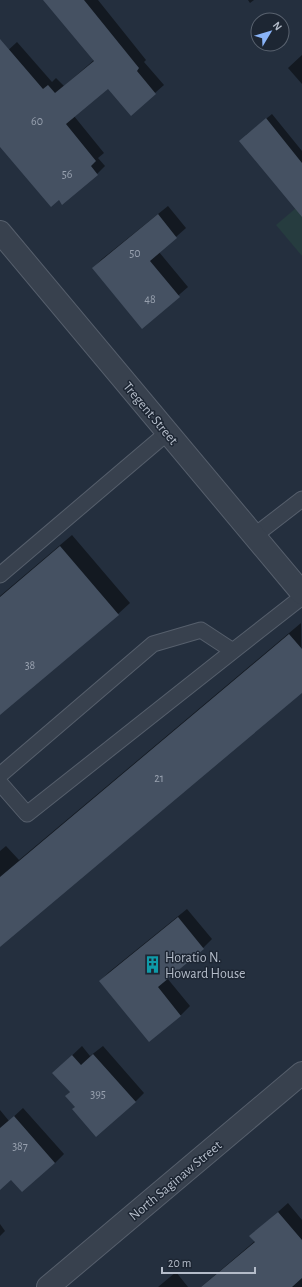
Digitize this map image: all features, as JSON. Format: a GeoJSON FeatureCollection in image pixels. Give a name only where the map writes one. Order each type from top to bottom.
{"type":"FeatureCollection","features":[{"type":"Feature","properties":{"kind":"street","name":"Tregent Street"},"geometry":{"type":"LineString","coordinates":[[0,232],[302,593]]}},
{"type":"Feature","properties":{"kind":"street","name":"North Saginaw Street"},"geometry":{"type":"LineString","coordinates":[[48,1287],[302,1073]]}},
{"type":"Feature","properties":{"kind":"lane"},"geometry":{"type":"LineString","coordinates":[[0,575],[167,432]]}},
{"type":"Feature","properties":{"kind":"lane"},"geometry":{"type":"LineString","coordinates":[[254,536],[302,499]]}},
{"type":"Feature","properties":{"kind":"lane"},"geometry":{"type":"LineString","coordinates":[[0,783],[27,814],[302,597]]}},
{"type":"Feature","properties":{"kind":"lane"},"geometry":{"type":"LineString","coordinates":[[0,775],[153,644],[202,630],[233,651]]}},
{"type":"Feature","properties":{"kind":"green space"},"geometry":{"type":"Polygon","coordinates":[[[302,203],[302,256],[276,225],[302,203]]]}},
{"type":"Feature","properties":{"kind":"building"},"geometry":{"type":"Polygon","coordinates":[[[43,0],[84,0],[139,68],[137,71],[156,94],[131,116],[108,89],[66,124],[96,161],[91,166],[98,175],[62,205],[59,200],[51,207],[0,147],[0,39],[43,89],[48,85],[55,93],[94,61],[43,0]]]}},
{"type":"Feature","properties":{"kind":"building"},"geometry":{"type":"Polygon","coordinates":[[[266,118],[302,163],[302,217],[239,141],[266,118]]]}},
{"type":"Feature","properties":{"kind":"building"},"geometry":{"type":"Polygon","coordinates":[[[158,214],[177,238],[150,261],[180,297],[142,329],[92,268],[158,214]]]}},
{"type":"Feature","properties":{"kind":"building"},"geometry":{"type":"Polygon","coordinates":[[[60,546],[119,615],[0,715],[0,597],[60,546]]]}},
{"type":"Feature","properties":{"kind":"building"},"geometry":{"type":"Polygon","coordinates":[[[289,634],[302,649],[302,693],[0,947],[0,877],[289,634]]]}},
{"type":"Feature","properties":{"kind":"building","name":"Horatio N. Howard House"},"geometry":{"type":"Polygon","coordinates":[[[178,917],[204,949],[158,987],[181,1016],[149,1042],[99,981],[178,917]]]}},
{"type":"Feature","properties":{"kind":"building"},"geometry":{"type":"Polygon","coordinates":[[[93,1054],[136,1102],[96,1137],[72,1109],[75,1107],[65,1096],[70,1092],[52,1073],[72,1055],[81,1065],[93,1054]]]}},
{"type":"Feature","properties":{"kind":"building"},"geometry":{"type":"Polygon","coordinates":[[[14,1116],[55,1163],[22,1192],[11,1180],[0,1190],[0,1128],[14,1116]]]}},
{"type":"Feature","properties":{"kind":"building"},"geometry":{"type":"Polygon","coordinates":[[[278,1212],[302,1240],[302,1278],[292,1287],[201,1287],[255,1242],[249,1236],[278,1212]]]}},
{"type":"Feature","properties":{"kind":"place","name":"Horatio N. Howard House"},"geometry":{"type":"Point","coordinates":[152,965]}}]}
